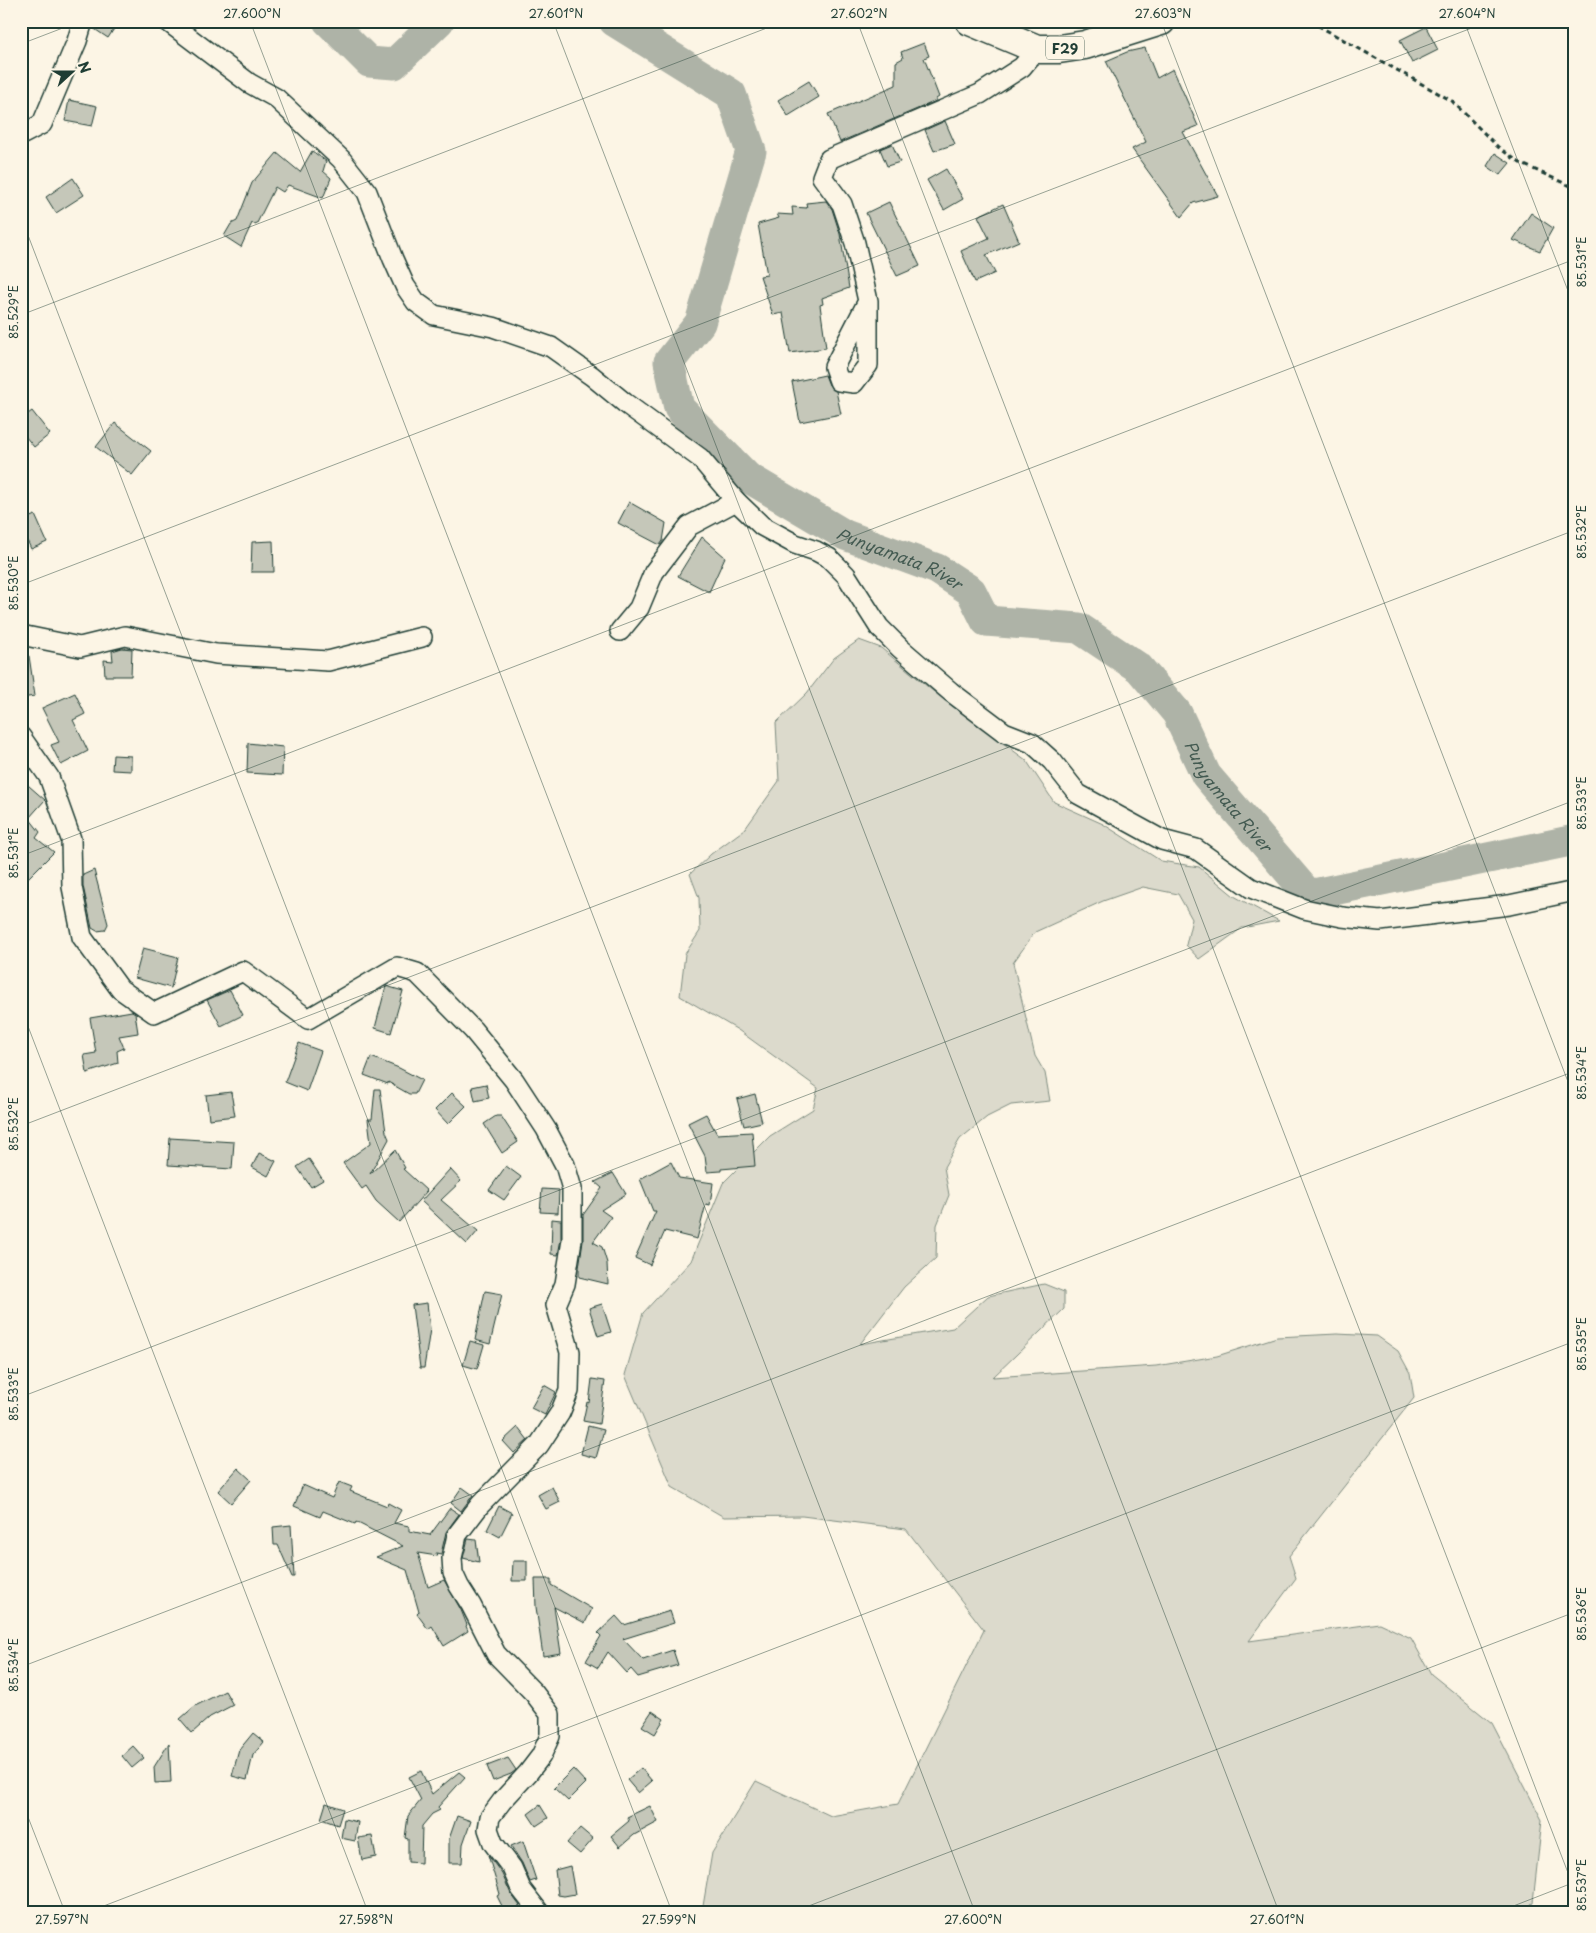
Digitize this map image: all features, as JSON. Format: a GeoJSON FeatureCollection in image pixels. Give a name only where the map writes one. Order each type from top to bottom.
{"type":"FeatureCollection","features":[{"type":"Feature","properties":{"kind":"main road","name":"F29"},"geometry":{"type":"LineString","coordinates":[[970,21],[1038,49],[1084,46],[1161,21]]}},
{"type":"Feature","properties":{"kind":"street"},"geometry":{"type":"LineString","coordinates":[[21,135],[42,124],[77,41],[83,21]]}},
{"type":"Feature","properties":{"kind":"street"},"geometry":{"type":"LineString","coordinates":[[167,21],[249,83],[276,98],[341,159],[367,192],[405,286],[416,302],[434,315],[493,327],[551,347],[592,376],[625,403],[700,458],[736,501],[762,526],[795,544],[816,551],[829,558],[846,575],[879,627],[900,648],[951,692],[1004,732],[1032,743],[1052,761],[1078,794],[1162,840],[1196,850],[1251,888],[1304,909],[1342,917],[1380,921],[1509,905],[1575,892]]}},
{"type":"Feature","properties":{"kind":"street"},"geometry":{"type":"LineString","coordinates":[[868,301],[855,243],[842,204],[822,176],[829,160],[980,94],[1022,67],[1038,49]]}},
{"type":"Feature","properties":{"kind":"street"},"geometry":{"type":"LineString","coordinates":[[620,631],[638,608],[654,572],[689,526],[736,501]]}},
{"type":"Feature","properties":{"kind":"street"},"geometry":{"type":"LineString","coordinates":[[21,635],[80,646],[125,636],[216,654],[328,661],[422,637]]}},
{"type":"Feature","properties":{"kind":"street"},"geometry":{"type":"LineString","coordinates":[[21,737],[49,777],[71,839],[72,886],[82,937],[120,989],[154,1013],[242,971],[308,1019],[397,967],[417,973],[473,1030],[514,1080],[546,1130],[565,1165],[572,1189],[572,1240],[565,1284],[556,1305],[570,1352],[569,1391],[560,1413],[539,1445],[480,1505],[458,1535],[452,1558],[453,1573],[496,1654],[534,1693],[550,1714],[550,1736],[541,1756],[528,1773],[502,1800],[490,1817],[488,1829],[493,1844],[512,1868],[521,1889],[539,1912]]}},
{"type":"Feature","properties":{"kind":"path"},"geometry":{"type":"LineString","coordinates":[[1310,21],[1452,101],[1498,147],[1520,163],[1575,188]]}},
{"type":"Feature","properties":{"kind":"shaded area"},"geometry":{"type":"Polygon","coordinates":[[[859,640],[881,648],[939,696],[1026,760],[1054,802],[1103,824],[1161,861],[1199,867],[1234,896],[1279,921],[1242,928],[1199,959],[1186,945],[1192,919],[1178,894],[1143,887],[1103,901],[1035,932],[1013,963],[1035,1056],[1045,1073],[1050,1101],[1011,1105],[987,1117],[960,1139],[944,1167],[949,1195],[937,1225],[936,1258],[904,1287],[860,1344],[953,1328],[988,1296],[1044,1284],[1064,1292],[1064,1309],[993,1377],[1156,1366],[1217,1356],[1277,1337],[1337,1334],[1377,1336],[1398,1351],[1410,1373],[1414,1398],[1289,1556],[1296,1578],[1249,1641],[1379,1623],[1411,1638],[1431,1674],[1492,1723],[1542,1820],[1533,1902],[1524,1912],[702,1912],[712,1853],[756,1781],[831,1816],[898,1804],[984,1630],[906,1529],[802,1516],[724,1517],[672,1487],[625,1375],[643,1313],[691,1261],[723,1183],[770,1136],[813,1109],[818,1088],[738,1030],[680,996],[685,954],[700,931],[699,898],[690,874],[711,854],[745,829],[779,781],[776,723],[807,693],[834,658],[859,640]]]}},
{"type":"Feature","properties":{"kind":"building"},"geometry":{"type":"Polygon","coordinates":[[[94,21],[119,21],[108,38],[93,28],[94,21]]]}},
{"type":"Feature","properties":{"kind":"building"},"geometry":{"type":"Polygon","coordinates":[[[1426,27],[1438,50],[1412,63],[1400,40],[1426,27]]]}},
{"type":"Feature","properties":{"kind":"building"},"geometry":{"type":"Polygon","coordinates":[[[924,43],[929,56],[924,58],[939,97],[936,101],[840,142],[828,114],[896,85],[896,62],[903,58],[901,52],[924,43]]]}},
{"type":"Feature","properties":{"kind":"building"},"geometry":{"type":"Polygon","coordinates":[[[1145,48],[1157,78],[1173,69],[1198,126],[1183,132],[1218,196],[1193,203],[1181,217],[1132,149],[1146,142],[1106,61],[1127,52],[1145,48]]]}},
{"type":"Feature","properties":{"kind":"building"},"geometry":{"type":"Polygon","coordinates":[[[809,81],[819,97],[788,116],[778,100],[809,81]]]}},
{"type":"Feature","properties":{"kind":"building"},"geometry":{"type":"Polygon","coordinates":[[[69,100],[97,106],[92,126],[65,121],[69,100]]]}},
{"type":"Feature","properties":{"kind":"building"},"geometry":{"type":"Polygon","coordinates":[[[945,121],[955,144],[934,151],[925,130],[945,121]]]}},
{"type":"Feature","properties":{"kind":"building"},"geometry":{"type":"Polygon","coordinates":[[[892,144],[900,162],[887,166],[880,149],[892,144]]]}},
{"type":"Feature","properties":{"kind":"building"},"geometry":{"type":"Polygon","coordinates":[[[312,151],[326,161],[323,171],[331,178],[323,198],[288,185],[283,192],[275,187],[256,225],[252,223],[241,247],[224,236],[231,224],[237,221],[252,183],[277,153],[300,172],[312,151]]]}},
{"type":"Feature","properties":{"kind":"building"},"geometry":{"type":"Polygon","coordinates":[[[1495,153],[1510,163],[1500,175],[1487,166],[1495,153]]]}},
{"type":"Feature","properties":{"kind":"building"},"geometry":{"type":"Polygon","coordinates":[[[946,169],[963,199],[944,210],[927,180],[946,169]]]}},
{"type":"Feature","properties":{"kind":"building"},"geometry":{"type":"Polygon","coordinates":[[[73,178],[84,195],[56,213],[46,197],[73,178]]]}},
{"type":"Feature","properties":{"kind":"building"},"geometry":{"type":"Polygon","coordinates":[[[826,201],[832,209],[840,234],[849,288],[822,298],[823,304],[820,305],[826,348],[790,353],[783,313],[773,315],[760,276],[767,275],[758,224],[779,218],[777,214],[793,215],[792,207],[807,208],[806,203],[826,201]]]}},
{"type":"Feature","properties":{"kind":"building"},"geometry":{"type":"Polygon","coordinates":[[[889,202],[920,266],[897,276],[866,213],[889,202]]]}},
{"type":"Feature","properties":{"kind":"building"},"geometry":{"type":"Polygon","coordinates":[[[1003,204],[1019,241],[986,255],[995,273],[975,282],[961,251],[989,238],[978,216],[1003,204]]]}},
{"type":"Feature","properties":{"kind":"building"},"geometry":{"type":"Polygon","coordinates":[[[1531,213],[1553,228],[1540,251],[1513,240],[1531,213]]]}},
{"type":"Feature","properties":{"kind":"building"},"geometry":{"type":"Polygon","coordinates":[[[825,375],[829,385],[836,391],[841,414],[800,422],[792,382],[825,375]]]}},
{"type":"Feature","properties":{"kind":"building"},"geometry":{"type":"Polygon","coordinates":[[[32,411],[50,434],[34,447],[21,431],[21,419],[32,411]]]}},
{"type":"Feature","properties":{"kind":"building"},"geometry":{"type":"Polygon","coordinates":[[[115,423],[151,451],[132,475],[96,447],[115,423]]]}},
{"type":"Feature","properties":{"kind":"building"},"geometry":{"type":"Polygon","coordinates":[[[629,502],[666,523],[663,541],[660,545],[618,523],[629,502]]]}},
{"type":"Feature","properties":{"kind":"building"},"geometry":{"type":"Polygon","coordinates":[[[35,515],[47,542],[31,549],[21,527],[21,521],[35,515]]]}},
{"type":"Feature","properties":{"kind":"building"},"geometry":{"type":"Polygon","coordinates":[[[702,537],[725,557],[709,592],[678,576],[702,537]]]}},
{"type":"Feature","properties":{"kind":"building"},"geometry":{"type":"Polygon","coordinates":[[[273,541],[274,572],[251,572],[252,542],[273,541]]]}},
{"type":"Feature","properties":{"kind":"building"},"geometry":{"type":"Polygon","coordinates":[[[122,648],[132,649],[131,676],[105,676],[104,660],[113,661],[112,651],[122,648]]]}},
{"type":"Feature","properties":{"kind":"building"},"geometry":{"type":"Polygon","coordinates":[[[29,656],[35,696],[21,698],[21,657],[29,656]]]}},
{"type":"Feature","properties":{"kind":"building"},"geometry":{"type":"Polygon","coordinates":[[[75,693],[85,714],[73,720],[88,751],[61,765],[51,745],[59,742],[42,708],[75,693]]]}},
{"type":"Feature","properties":{"kind":"building"},"geometry":{"type":"Polygon","coordinates":[[[248,743],[283,747],[282,775],[247,773],[248,743]]]}},
{"type":"Feature","properties":{"kind":"building"},"geometry":{"type":"Polygon","coordinates":[[[113,755],[131,756],[131,771],[112,770],[113,755]]]}},
{"type":"Feature","properties":{"kind":"building"},"geometry":{"type":"Polygon","coordinates":[[[21,779],[45,800],[29,818],[40,832],[36,838],[54,852],[21,885],[21,779]]]}},
{"type":"Feature","properties":{"kind":"building"},"geometry":{"type":"Polygon","coordinates":[[[94,870],[108,924],[105,930],[97,931],[92,928],[83,886],[83,875],[94,870]]]}},
{"type":"Feature","properties":{"kind":"building"},"geometry":{"type":"Polygon","coordinates":[[[143,948],[178,957],[171,988],[135,978],[143,948]]]}},
{"type":"Feature","properties":{"kind":"building"},"geometry":{"type":"Polygon","coordinates":[[[386,986],[403,991],[391,1033],[375,1028],[386,986]]]}},
{"type":"Feature","properties":{"kind":"building"},"geometry":{"type":"Polygon","coordinates":[[[230,990],[243,1015],[221,1026],[207,1000],[230,990]]]}},
{"type":"Feature","properties":{"kind":"building"},"geometry":{"type":"Polygon","coordinates":[[[132,1011],[135,1013],[138,1033],[119,1036],[124,1048],[117,1051],[118,1063],[87,1073],[84,1055],[96,1053],[90,1018],[132,1011]]]}},
{"type":"Feature","properties":{"kind":"building"},"geometry":{"type":"Polygon","coordinates":[[[299,1043],[321,1051],[307,1091],[285,1082],[299,1043]]]}},
{"type":"Feature","properties":{"kind":"building"},"geometry":{"type":"Polygon","coordinates":[[[371,1057],[422,1080],[415,1094],[409,1094],[388,1082],[388,1084],[364,1075],[371,1057]]]}},
{"type":"Feature","properties":{"kind":"building"},"geometry":{"type":"Polygon","coordinates":[[[486,1084],[489,1098],[475,1101],[472,1087],[486,1084]]]}},
{"type":"Feature","properties":{"kind":"building"},"geometry":{"type":"Polygon","coordinates":[[[375,1089],[380,1089],[386,1132],[389,1139],[370,1174],[395,1150],[405,1168],[403,1169],[427,1191],[399,1222],[376,1201],[366,1186],[362,1189],[343,1163],[371,1143],[368,1119],[372,1119],[375,1089]]]}},
{"type":"Feature","properties":{"kind":"building"},"geometry":{"type":"Polygon","coordinates":[[[231,1092],[235,1116],[209,1119],[206,1095],[231,1092]]]}},
{"type":"Feature","properties":{"kind":"building"},"geometry":{"type":"Polygon","coordinates":[[[452,1093],[466,1106],[448,1124],[435,1110],[452,1093]]]}},
{"type":"Feature","properties":{"kind":"building"},"geometry":{"type":"Polygon","coordinates":[[[755,1094],[762,1122],[744,1126],[737,1099],[755,1094]]]}},
{"type":"Feature","properties":{"kind":"building"},"geometry":{"type":"Polygon","coordinates":[[[706,1114],[717,1134],[752,1132],[755,1166],[707,1172],[705,1156],[688,1123],[706,1114]]]}},
{"type":"Feature","properties":{"kind":"building"},"geometry":{"type":"Polygon","coordinates":[[[496,1116],[501,1116],[518,1142],[502,1153],[484,1124],[496,1116]]]}},
{"type":"Feature","properties":{"kind":"building"},"geometry":{"type":"Polygon","coordinates":[[[170,1138],[234,1142],[232,1169],[168,1165],[170,1138]]]}},
{"type":"Feature","properties":{"kind":"building"},"geometry":{"type":"Polygon","coordinates":[[[259,1153],[276,1161],[268,1176],[252,1167],[259,1153]]]}},
{"type":"Feature","properties":{"kind":"building"},"geometry":{"type":"Polygon","coordinates":[[[309,1159],[323,1180],[311,1187],[297,1167],[309,1159]]]}},
{"type":"Feature","properties":{"kind":"building"},"geometry":{"type":"Polygon","coordinates":[[[671,1162],[679,1178],[713,1183],[710,1205],[706,1204],[697,1239],[665,1231],[650,1265],[635,1258],[656,1211],[653,1211],[640,1179],[671,1162]]]}},
{"type":"Feature","properties":{"kind":"building"},"geometry":{"type":"Polygon","coordinates":[[[506,1166],[521,1177],[504,1200],[489,1190],[506,1166]]]}},
{"type":"Feature","properties":{"kind":"building"},"geometry":{"type":"Polygon","coordinates":[[[450,1169],[461,1181],[441,1200],[478,1231],[467,1244],[421,1201],[450,1169]]]}},
{"type":"Feature","properties":{"kind":"building"},"geometry":{"type":"Polygon","coordinates":[[[613,1173],[626,1194],[601,1210],[611,1217],[593,1242],[602,1247],[607,1263],[608,1284],[579,1277],[579,1268],[583,1240],[583,1215],[602,1188],[595,1182],[613,1173]]]}},
{"type":"Feature","properties":{"kind":"building"},"geometry":{"type":"Polygon","coordinates":[[[542,1189],[559,1190],[558,1213],[540,1212],[542,1189]]]}},
{"type":"Feature","properties":{"kind":"building"},"geometry":{"type":"Polygon","coordinates":[[[552,1219],[561,1220],[561,1239],[558,1255],[551,1254],[552,1219]]]}},
{"type":"Feature","properties":{"kind":"building"},"geometry":{"type":"Polygon","coordinates":[[[485,1291],[502,1294],[490,1344],[475,1340],[485,1291]]]}},
{"type":"Feature","properties":{"kind":"building"},"geometry":{"type":"Polygon","coordinates":[[[427,1303],[430,1329],[424,1368],[420,1368],[412,1305],[427,1303]]]}},
{"type":"Feature","properties":{"kind":"building"},"geometry":{"type":"Polygon","coordinates":[[[602,1304],[611,1332],[598,1336],[589,1308],[602,1304]]]}},
{"type":"Feature","properties":{"kind":"building"},"geometry":{"type":"Polygon","coordinates":[[[470,1341],[484,1345],[477,1369],[463,1365],[470,1341]]]}},
{"type":"Feature","properties":{"kind":"building"},"geometry":{"type":"Polygon","coordinates":[[[592,1379],[605,1381],[599,1424],[583,1421],[587,1402],[589,1403],[592,1379]]]}},
{"type":"Feature","properties":{"kind":"building"},"geometry":{"type":"Polygon","coordinates":[[[544,1385],[556,1392],[545,1415],[531,1408],[544,1385]]]}},
{"type":"Feature","properties":{"kind":"building"},"geometry":{"type":"Polygon","coordinates":[[[588,1426],[604,1430],[596,1458],[581,1454],[588,1426]]]}},
{"type":"Feature","properties":{"kind":"building"},"geometry":{"type":"Polygon","coordinates":[[[518,1427],[528,1440],[514,1453],[503,1441],[518,1427]]]}},
{"type":"Feature","properties":{"kind":"building"},"geometry":{"type":"Polygon","coordinates":[[[238,1468],[251,1480],[231,1503],[218,1491],[238,1468]]]}},
{"type":"Feature","properties":{"kind":"building"},"geometry":{"type":"Polygon","coordinates":[[[339,1482],[352,1487],[350,1491],[387,1506],[388,1503],[401,1510],[394,1523],[409,1526],[409,1531],[430,1535],[450,1508],[459,1514],[446,1532],[441,1554],[436,1553],[437,1556],[418,1553],[428,1587],[444,1580],[461,1610],[468,1631],[444,1646],[432,1626],[428,1629],[417,1614],[419,1612],[407,1570],[376,1557],[403,1546],[356,1522],[355,1524],[323,1511],[320,1517],[294,1506],[303,1485],[332,1498],[339,1482]]]}},
{"type":"Feature","properties":{"kind":"building"},"geometry":{"type":"Polygon","coordinates":[[[462,1487],[473,1495],[461,1511],[451,1503],[462,1487]]]}},
{"type":"Feature","properties":{"kind":"building"},"geometry":{"type":"Polygon","coordinates":[[[552,1487],[560,1502],[546,1509],[538,1495],[552,1487]]]}},
{"type":"Feature","properties":{"kind":"building"},"geometry":{"type":"Polygon","coordinates":[[[499,1506],[512,1513],[500,1537],[487,1530],[499,1506]]]}},
{"type":"Feature","properties":{"kind":"building"},"geometry":{"type":"Polygon","coordinates":[[[291,1525],[294,1577],[292,1577],[278,1545],[274,1545],[273,1527],[291,1525]]]}},
{"type":"Feature","properties":{"kind":"building"},"geometry":{"type":"Polygon","coordinates":[[[468,1539],[476,1540],[479,1562],[463,1558],[468,1539]]]}},
{"type":"Feature","properties":{"kind":"building"},"geometry":{"type":"Polygon","coordinates":[[[513,1561],[527,1561],[527,1581],[512,1581],[513,1561]]]}},
{"type":"Feature","properties":{"kind":"building"},"geometry":{"type":"Polygon","coordinates":[[[535,1579],[551,1579],[551,1585],[592,1609],[585,1623],[554,1607],[561,1653],[543,1656],[536,1607],[535,1579]]]}},
{"type":"Feature","properties":{"kind":"building"},"geometry":{"type":"Polygon","coordinates":[[[670,1611],[674,1623],[623,1639],[643,1660],[673,1650],[678,1665],[638,1677],[631,1669],[627,1673],[608,1652],[598,1668],[586,1661],[601,1636],[598,1633],[616,1616],[624,1625],[670,1611]]]}},
{"type":"Feature","properties":{"kind":"building"},"geometry":{"type":"Polygon","coordinates":[[[225,1691],[233,1705],[210,1717],[192,1733],[180,1719],[195,1706],[225,1691]]]}},
{"type":"Feature","properties":{"kind":"building"},"geometry":{"type":"Polygon","coordinates":[[[652,1711],[664,1719],[655,1734],[642,1726],[652,1711]]]}},
{"type":"Feature","properties":{"kind":"building"},"geometry":{"type":"Polygon","coordinates":[[[253,1733],[264,1742],[253,1755],[247,1780],[232,1776],[239,1750],[253,1733]]]}},
{"type":"Feature","properties":{"kind":"building"},"geometry":{"type":"Polygon","coordinates":[[[169,1743],[171,1782],[155,1783],[154,1767],[169,1743]]]}},
{"type":"Feature","properties":{"kind":"building"},"geometry":{"type":"Polygon","coordinates":[[[133,1746],[144,1758],[132,1768],[122,1756],[133,1746]]]}},
{"type":"Feature","properties":{"kind":"building"},"geometry":{"type":"Polygon","coordinates":[[[508,1758],[516,1770],[493,1781],[487,1766],[508,1758]]]}},
{"type":"Feature","properties":{"kind":"building"},"geometry":{"type":"Polygon","coordinates":[[[641,1768],[652,1781],[638,1793],[627,1780],[641,1768]]]}},
{"type":"Feature","properties":{"kind":"building"},"geometry":{"type":"Polygon","coordinates":[[[573,1769],[586,1783],[568,1801],[554,1788],[573,1769]]]}},
{"type":"Feature","properties":{"kind":"building"},"geometry":{"type":"Polygon","coordinates":[[[421,1771],[432,1794],[459,1772],[465,1777],[438,1807],[440,1810],[432,1814],[422,1826],[421,1863],[408,1862],[408,1839],[405,1838],[408,1816],[421,1800],[409,1777],[421,1771]]]}},
{"type":"Feature","properties":{"kind":"building"},"geometry":{"type":"Polygon","coordinates":[[[326,1803],[343,1809],[338,1825],[321,1819],[326,1803]]]}},
{"type":"Feature","properties":{"kind":"building"},"geometry":{"type":"Polygon","coordinates":[[[540,1805],[548,1818],[536,1826],[528,1814],[540,1805]]]}},
{"type":"Feature","properties":{"kind":"building"},"geometry":{"type":"Polygon","coordinates":[[[650,1806],[658,1822],[634,1835],[620,1847],[611,1836],[629,1821],[627,1817],[650,1806]]]}},
{"type":"Feature","properties":{"kind":"building"},"geometry":{"type":"Polygon","coordinates":[[[457,1816],[471,1821],[463,1844],[462,1863],[449,1863],[449,1839],[457,1816]]]}},
{"type":"Feature","properties":{"kind":"building"},"geometry":{"type":"Polygon","coordinates":[[[344,1819],[358,1822],[355,1841],[341,1838],[344,1819]]]}},
{"type":"Feature","properties":{"kind":"building"},"geometry":{"type":"Polygon","coordinates":[[[580,1828],[593,1839],[580,1854],[567,1843],[580,1828]]]}},
{"type":"Feature","properties":{"kind":"building"},"geometry":{"type":"Polygon","coordinates":[[[372,1836],[376,1857],[362,1860],[358,1838],[372,1836]]]}},
{"type":"Feature","properties":{"kind":"building"},"geometry":{"type":"Polygon","coordinates":[[[523,1841],[536,1880],[530,1882],[522,1863],[511,1846],[523,1841]]]}},
{"type":"Feature","properties":{"kind":"building"},"geometry":{"type":"Polygon","coordinates":[[[488,1855],[502,1874],[511,1894],[520,1906],[510,1912],[505,1912],[497,1896],[500,1894],[488,1855]]]}},
{"type":"Feature","properties":{"kind":"building"},"geometry":{"type":"Polygon","coordinates":[[[570,1866],[575,1894],[558,1895],[555,1870],[570,1866]]]}},
{"type":"Feature","properties":{"kind":"waterway","name":"Punyamata River"},"geometry":{"type":"LineString","coordinates":[[328,21],[369,62],[394,64],[439,21]]}},
{"type":"Feature","properties":{"kind":"waterway"},"geometry":{"type":"LineString","coordinates":[[343,36],[355,21]]}},
{"type":"Feature","properties":{"kind":"waterway","name":"Punyamata River"},"geometry":{"type":"LineString","coordinates":[[614,21],[731,94],[751,151],[700,323],[669,362],[679,408],[747,477],[845,535],[937,569],[971,591],[986,621],[1079,628],[1139,668],[1177,713],[1206,775],[1309,895],[1575,840]]}}]}
